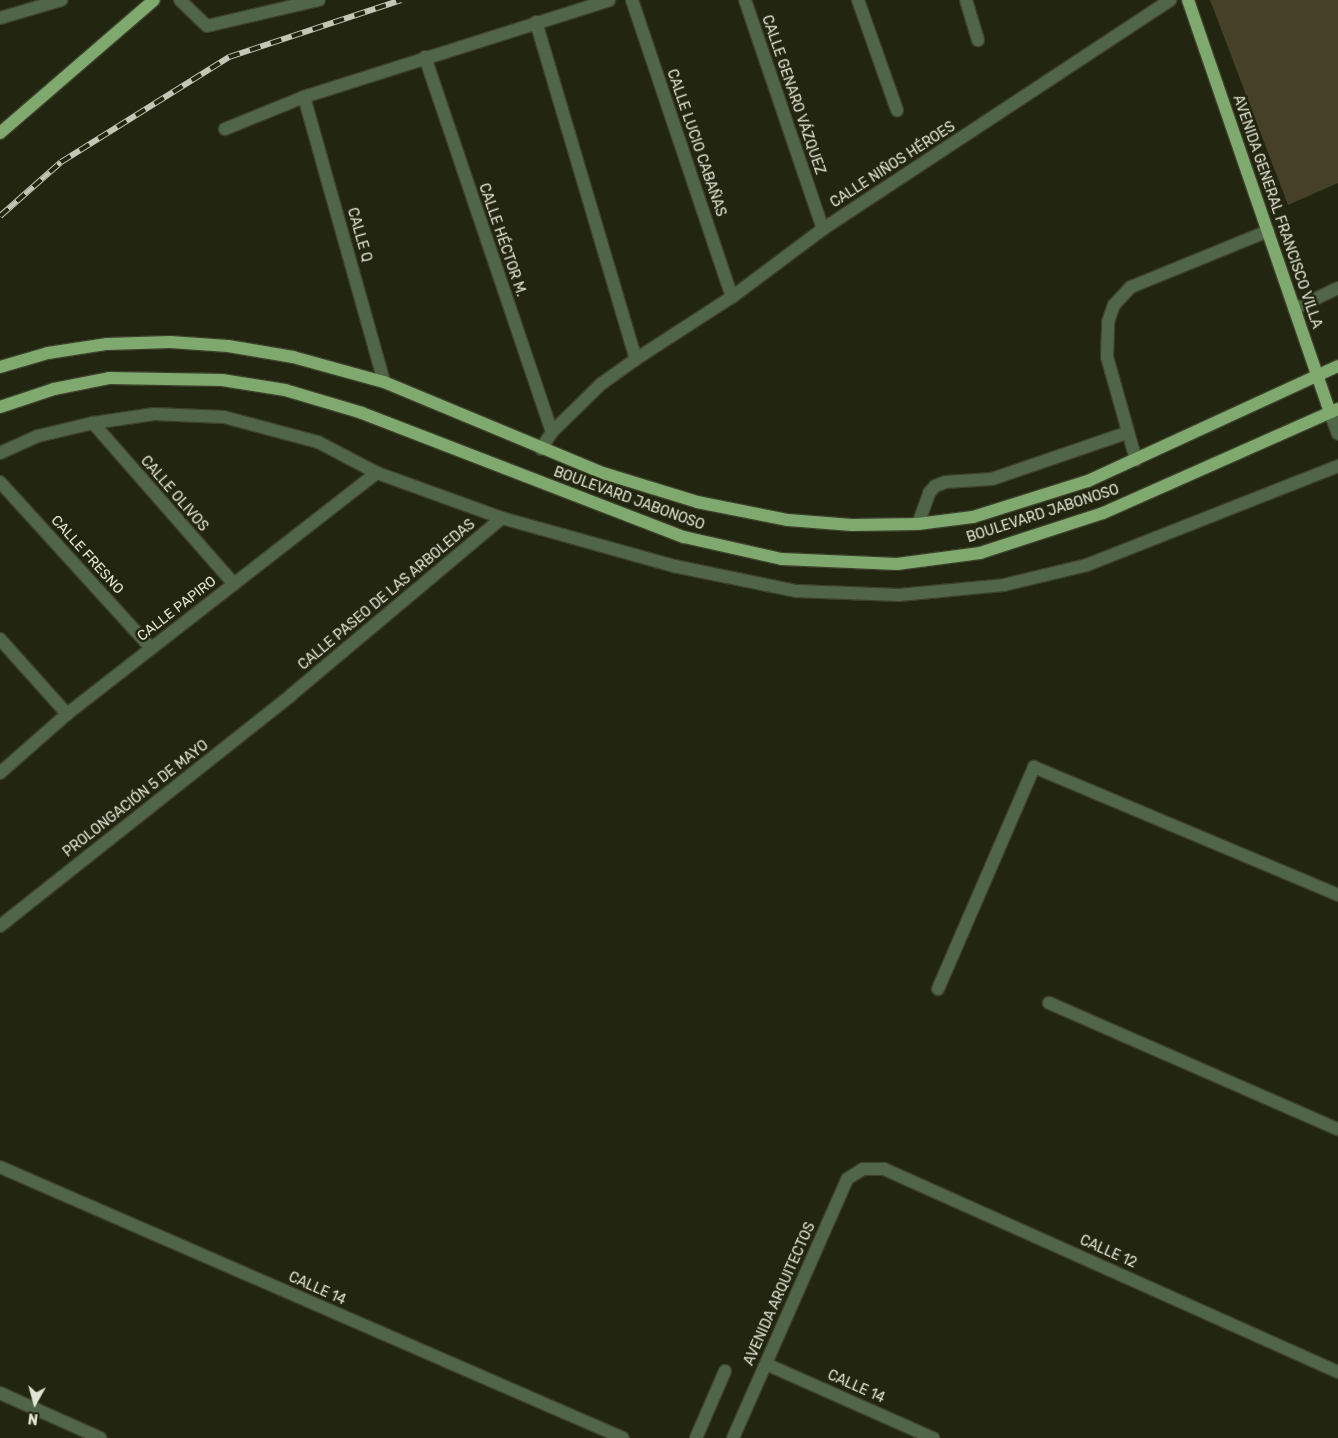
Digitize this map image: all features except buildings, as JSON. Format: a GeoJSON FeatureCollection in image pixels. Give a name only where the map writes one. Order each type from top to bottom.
{"type":"FeatureCollection","features":[{"type":"Feature","properties":{"kind":"main road"},"geometry":{"type":"LineString","coordinates":[[0,133],[154,0]]}},
{"type":"Feature","properties":{"kind":"main road","name":"AVENIDA GENERAL FRANCISCO VILLA"},"geometry":{"type":"LineString","coordinates":[[1188,0],[1317,375],[1334,410]]}},
{"type":"Feature","properties":{"kind":"main road","name":"BOULEVARD JABONOSO"},"geometry":{"type":"LineString","coordinates":[[0,367],[48,354],[107,344],[170,342],[228,346],[293,357],[384,382],[541,449],[603,473],[696,502],[788,520],[852,525],[918,524],[973,517],[1088,481],[1338,366]]}},
{"type":"Feature","properties":{"kind":"main road","name":"BOULEVARD JABONOSO"},"geometry":{"type":"LineString","coordinates":[[0,407],[54,389],[108,378],[222,380],[285,390],[362,414],[684,537],[782,559],[897,564],[980,553],[1103,513],[1334,410]]}},
{"type":"Feature","properties":{"kind":"street"},"geometry":{"type":"LineString","coordinates":[[0,18],[61,0]]}},
{"type":"Feature","properties":{"kind":"street"},"geometry":{"type":"LineString","coordinates":[[180,0],[207,26],[319,0]]}},
{"type":"Feature","properties":{"kind":"street"},"geometry":{"type":"LineString","coordinates":[[225,128],[304,96],[609,0]]}},
{"type":"Feature","properties":{"kind":"street","name":"CALLE LUCIO CABAÑAS"},"geometry":{"type":"LineString","coordinates":[[632,0],[732,297]]}},
{"type":"Feature","properties":{"kind":"street","name":"CALLE GENARO VÁZQUEZ"},"geometry":{"type":"LineString","coordinates":[[745,0],[824,229]]}},
{"type":"Feature","properties":{"kind":"street"},"geometry":{"type":"LineString","coordinates":[[858,0],[897,110]]}},
{"type":"Feature","properties":{"kind":"street"},"geometry":{"type":"LineString","coordinates":[[966,0],[978,40]]}},
{"type":"Feature","properties":{"kind":"street","name":"CALLE NIÑOS HÉROES"},"geometry":{"type":"LineString","coordinates":[[541,449],[552,432],[601,384],[636,359],[732,297],[824,229],[1170,0]]}},
{"type":"Feature","properties":{"kind":"street"},"geometry":{"type":"LineString","coordinates":[[536,22],[636,359]]}},
{"type":"Feature","properties":{"kind":"street","name":"CALLE HÉCTOR M."},"geometry":{"type":"LineString","coordinates":[[425,57],[552,432]]}},
{"type":"Feature","properties":{"kind":"street","name":"CALLE Q"},"geometry":{"type":"LineString","coordinates":[[304,96],[384,382]]}},
{"type":"Feature","properties":{"kind":"street"},"geometry":{"type":"LineString","coordinates":[[1136,460],[1126,433],[1107,357],[1108,322],[1114,305],[1131,287],[1268,231]]}},
{"type":"Feature","properties":{"kind":"street"},"geometry":{"type":"LineString","coordinates":[[1294,309],[1338,288]]}},
{"type":"Feature","properties":{"kind":"street","name":"AVENIDA GENERAL FRANCISCO VILLA"},"geometry":{"type":"LineString","coordinates":[[1334,410],[1338,434]]}},
{"type":"Feature","properties":{"kind":"street"},"geometry":{"type":"LineString","coordinates":[[0,453],[38,436],[93,423],[154,414],[224,417],[318,442],[377,473],[502,518],[674,566],[796,591],[899,595],[1004,585],[1087,565],[1338,466]]}},
{"type":"Feature","properties":{"kind":"street","name":"CALLE OLIVOS"},"geometry":{"type":"LineString","coordinates":[[93,423],[234,584]]}},
{"type":"Feature","properties":{"kind":"street"},"geometry":{"type":"LineString","coordinates":[[918,524],[929,493],[935,486],[946,482],[992,479],[1126,433]]}},
{"type":"Feature","properties":{"kind":"street","name":"CALLE PAPIRO"},"geometry":{"type":"LineString","coordinates":[[0,773],[66,714],[377,473]]}},
{"type":"Feature","properties":{"kind":"street","name":"CALLE FRESNO"},"geometry":{"type":"LineString","coordinates":[[0,482],[151,648]]}},
{"type":"Feature","properties":{"kind":"street","name":"CALLE PASEO DE LAS ARBOLEDAS"},"geometry":{"type":"LineString","coordinates":[[291,695],[502,518]]}},
{"type":"Feature","properties":{"kind":"street"},"geometry":{"type":"LineString","coordinates":[[0,639],[66,714]]}},
{"type":"Feature","properties":{"kind":"street","name":"PROLONGACIÓN 5 DE MAYO"},"geometry":{"type":"LineString","coordinates":[[0,926],[291,695]]}},
{"type":"Feature","properties":{"kind":"street"},"geometry":{"type":"LineString","coordinates":[[938,989],[1034,767],[1338,895]]}},
{"type":"Feature","properties":{"kind":"street"},"geometry":{"type":"LineString","coordinates":[[1049,1002],[1338,1129]]}},
{"type":"Feature","properties":{"kind":"street","name":"CALLE 14"},"geometry":{"type":"LineString","coordinates":[[0,1167],[623,1438]]}},
{"type":"Feature","properties":{"kind":"street","name":"AVENIDA ARQUITECTOS"},"geometry":{"type":"LineString","coordinates":[[732,1438],[847,1179],[863,1169]]}},
{"type":"Feature","properties":{"kind":"street","name":"CALLE 12"},"geometry":{"type":"LineString","coordinates":[[863,1169],[884,1169],[1338,1372]]}},
{"type":"Feature","properties":{"kind":"street","name":"CALLE 14"},"geometry":{"type":"LineString","coordinates":[[766,1364],[933,1438]]}},
{"type":"Feature","properties":{"kind":"street","name":"AVENIDA ARQUITECTOS"},"geometry":{"type":"LineString","coordinates":[[696,1438],[725,1371]]}},
{"type":"Feature","properties":{"kind":"street"},"geometry":{"type":"LineString","coordinates":[[0,1393],[100,1438]]}},
{"type":"Feature","properties":{"kind":"railway"},"geometry":{"type":"LineString","coordinates":[[0,216],[61,162],[229,57],[401,0]]}}]}
